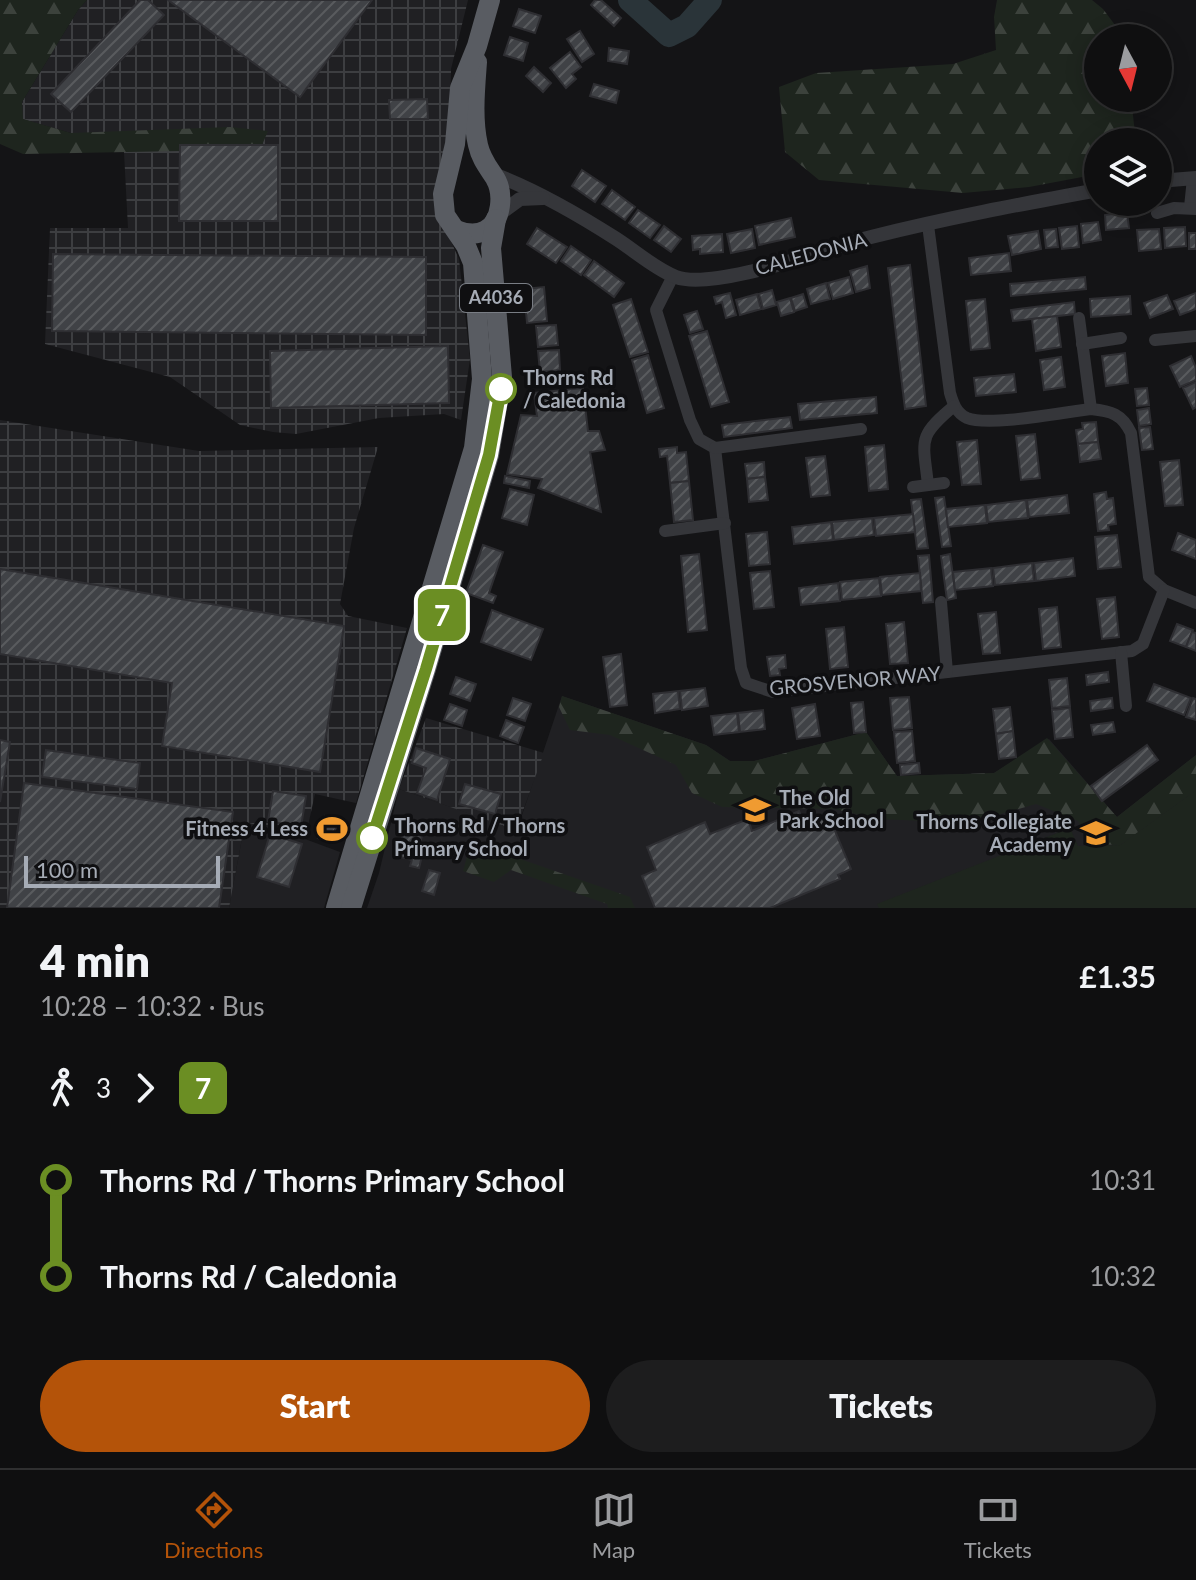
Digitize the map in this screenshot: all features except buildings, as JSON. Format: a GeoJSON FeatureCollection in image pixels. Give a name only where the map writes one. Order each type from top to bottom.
{"type":"FeatureCollection","features":[{"type":"Feature","properties":{"kind":"highway","name":"A4036"},"geometry":{"type":"LineString","coordinates":[[336,908],[474,448],[480,409],[482,353],[473,263],[445,215],[443,205],[455,144],[460,88],[477,46],[490,0]]}},
{"type":"Feature","properties":{"kind":"highway","name":"A4036"},"geometry":{"type":"LineString","coordinates":[[351,908],[489,455],[502,377],[491,248],[500,194],[498,184],[482,159],[476,126],[477,46]]}},
{"type":"Feature","properties":{"kind":"highway"},"geometry":{"type":"LineString","coordinates":[[445,185],[465,169],[479,168],[490,173]]}},
{"type":"Feature","properties":{"kind":"highway"},"geometry":{"type":"LineString","coordinates":[[456,230],[472,234],[482,232],[497,217]]}},
{"type":"Feature","properties":{"kind":"street","name":"CALEDONIA"},"geometry":{"type":"LineString","coordinates":[[490,173],[524,186],[600,229],[673,276],[696,281],[970,214],[1084,193]]}},
{"type":"Feature","properties":{"kind":"street"},"geometry":{"type":"LineString","coordinates":[[1172,180],[1194,178],[1193,208],[1172,211]]}},
{"type":"Feature","properties":{"kind":"street"},"geometry":{"type":"LineString","coordinates":[[497,217],[520,199],[543,198]]}},
{"type":"Feature","properties":{"kind":"street"},"geometry":{"type":"LineString","coordinates":[[928,225],[954,406],[967,418],[985,421],[1091,409],[1116,414],[1123,419],[1131,433],[1149,577],[1164,590],[1196,603]]}},
{"type":"Feature","properties":{"kind":"street"},"geometry":{"type":"LineString","coordinates":[[673,276],[656,310],[690,420],[699,439],[715,448],[861,429]]}},
{"type":"Feature","properties":{"kind":"street"},"geometry":{"type":"LineString","coordinates":[[1079,318],[1091,409]]}},
{"type":"Feature","properties":{"kind":"street"},"geometry":{"type":"LineString","coordinates":[[1155,340],[1196,336]]}},
{"type":"Feature","properties":{"kind":"street"},"geometry":{"type":"LineString","coordinates":[[1082,344],[1121,338]]}},
{"type":"Feature","properties":{"kind":"street"},"geometry":{"type":"LineString","coordinates":[[928,485],[924,436],[930,426],[954,406]]}},
{"type":"Feature","properties":{"kind":"street","name":"GROSVENOR WAY"},"geometry":{"type":"LineString","coordinates":[[715,448],[741,668],[746,683],[773,692],[1121,652]]}},
{"type":"Feature","properties":{"kind":"street"},"geometry":{"type":"LineString","coordinates":[[913,487],[944,483]]}},
{"type":"Feature","properties":{"kind":"street"},"geometry":{"type":"LineString","coordinates":[[665,531],[725,523]]}},
{"type":"Feature","properties":{"kind":"street"},"geometry":{"type":"LineString","coordinates":[[1126,706],[1121,652],[1132,651],[1143,644],[1164,590]]}},
{"type":"Feature","properties":{"kind":"street"},"geometry":{"type":"LineString","coordinates":[[941,602],[947,672]]}},
{"type":"Feature","properties":{"kind":"shaded area"},"geometry":{"type":"Polygon","coordinates":[[[87,0],[468,0],[451,69],[449,158],[438,213],[459,259],[470,359],[461,420],[444,414],[379,418],[296,434],[273,432],[240,425],[170,377],[45,344],[50,228],[128,228],[123,133],[71,133],[22,119],[22,102],[87,0]]]}},
{"type":"Feature","properties":{"kind":"shaded area"},"geometry":{"type":"Polygon","coordinates":[[[0,420],[199,451],[378,447],[354,528],[340,604],[348,616],[407,628],[356,803],[315,794],[305,839],[245,822],[229,908],[0,908],[0,420]]]}},
{"type":"Feature","properties":{"kind":"shaded area","name":"The Old Park School"},"geometry":{"type":"Polygon","coordinates":[[[562,696],[706,745],[730,761],[754,761],[866,732],[897,776],[994,773],[1049,739],[1117,817],[1196,755],[1196,908],[367,908],[379,873],[399,789],[517,830],[562,696]]]}},
{"type":"Feature","properties":{"kind":"shaded area"},"geometry":{"type":"Polygon","coordinates":[[[426,718],[544,753],[516,830],[399,789],[426,718]]]}},
{"type":"Feature","properties":{"kind":"shaded area"},"geometry":{"type":"Polygon","coordinates":[[[245,822],[340,852],[324,908],[229,908],[245,822]]]}},
{"type":"Feature","properties":{"kind":"green space"},"geometry":{"type":"Polygon","coordinates":[[[0,0],[87,0],[22,102],[23,119],[71,133],[230,127],[268,131],[262,145],[180,145],[180,151],[23,154],[0,144],[0,0]]]}},
{"type":"Feature","properties":{"kind":"green space"},"geometry":{"type":"Polygon","coordinates":[[[997,0],[1092,0],[1114,24],[1084,24],[1084,112],[1133,112],[1134,128],[1084,128],[1084,177],[1029,187],[963,193],[819,180],[785,152],[779,87],[816,73],[953,64],[996,50],[994,17],[997,0]]]}},
{"type":"Feature","properties":{"kind":"green space"},"geometry":{"type":"Polygon","coordinates":[[[562,696],[706,745],[730,761],[754,761],[866,732],[897,776],[994,773],[1047,738],[1117,817],[1196,755],[1196,790],[1120,845],[1091,844],[1078,821],[1036,804],[997,815],[948,822],[878,819],[834,809],[722,807],[692,793],[676,765],[610,735],[570,730],[559,707],[562,696]]]}},
{"type":"Feature","properties":{"kind":"green space"},"geometry":{"type":"Polygon","coordinates":[[[1196,790],[1196,908],[879,908],[877,904],[1070,828],[1078,846],[1120,845],[1196,790]]]}},
{"type":"Feature","properties":{"kind":"green space"},"geometry":{"type":"Polygon","coordinates":[[[471,842],[630,897],[635,908],[608,908],[607,904],[511,870],[494,882],[463,871],[471,842]]]}},
{"type":"Feature","properties":{"kind":"waterway"},"geometry":{"type":"LineString","coordinates":[[630,0],[669,35],[687,26],[710,0]]}},
{"type":"Feature","properties":{"kind":"bus line","name":"7"},"geometry":{"type":"LineString","coordinates":[[372,838],[489,455],[501,389]]}},
{"type":"Feature","properties":{"kind":"place","name":"Thorns Rd / Caledonia"},"geometry":{"type":"Point","coordinates":[501,389]}},
{"type":"Feature","properties":{"kind":"place","name":"The Old Park School"},"geometry":{"type":"Point","coordinates":[755,810]}},
{"type":"Feature","properties":{"kind":"place","name":"Fitness 4 Less"},"geometry":{"type":"Point","coordinates":[332,829]}},
{"type":"Feature","properties":{"kind":"place","name":"Thorns Collegiate Academy"},"geometry":{"type":"Point","coordinates":[1096,833]}},
{"type":"Feature","properties":{"kind":"place","name":"Thorns Rd / Thorns Primary School"},"geometry":{"type":"Point","coordinates":[372,838]}}]}
